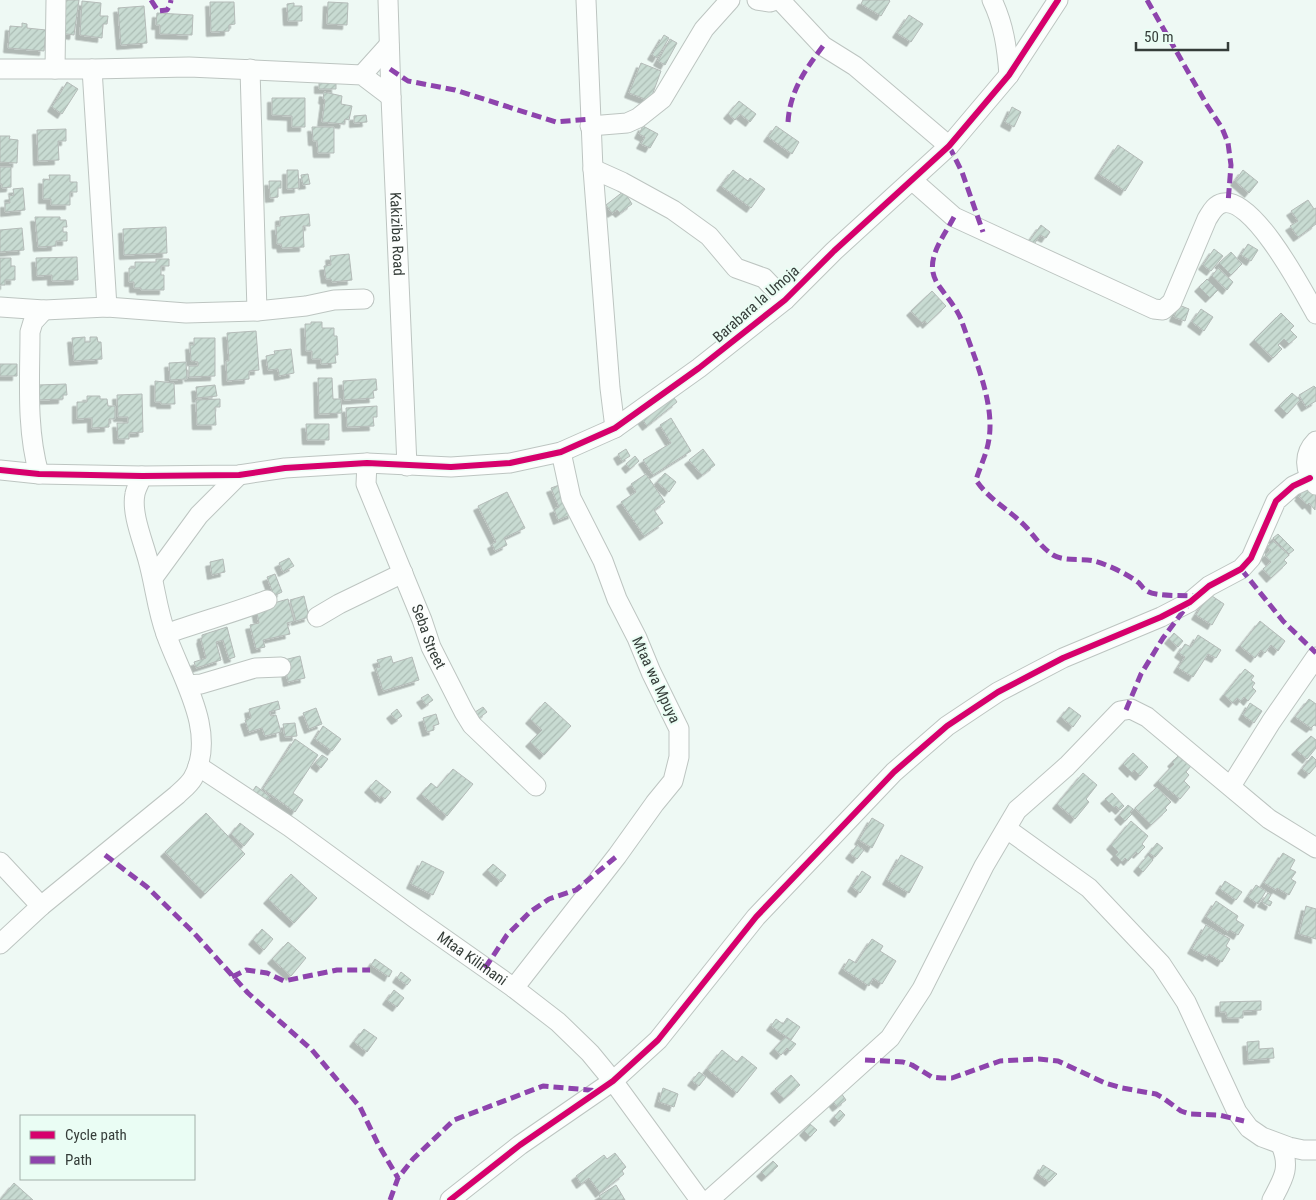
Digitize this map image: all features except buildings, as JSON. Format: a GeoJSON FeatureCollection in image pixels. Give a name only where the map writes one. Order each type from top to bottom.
{"type":"FeatureCollection","features":[{"type":"Feature","properties":{"kind":"street"},"geometry":{"type":"LineString","coordinates":[[55,69],[56,0]]}},
{"type":"Feature","properties":{"kind":"street","name":"Kakiziba Road"},"geometry":{"type":"LineString","coordinates":[[388,0],[408,466]]}},
{"type":"Feature","properties":{"kind":"street"},"geometry":{"type":"LineString","coordinates":[[586,0],[590,126],[609,378],[615,428]]}},
{"type":"Feature","properties":{"kind":"street"},"geometry":{"type":"LineString","coordinates":[[590,126],[626,123],[638,118],[662,99],[704,29],[730,0]]}},
{"type":"Feature","properties":{"kind":"street"},"geometry":{"type":"LineString","coordinates":[[757,0],[770,2],[776,0]]}},
{"type":"Feature","properties":{"kind":"street"},"geometry":{"type":"LineString","coordinates":[[780,0],[823,46],[855,66],[949,146]]}},
{"type":"Feature","properties":{"kind":"street"},"geometry":{"type":"LineString","coordinates":[[992,0],[1000,17],[1006,42],[1010,75]]}},
{"type":"Feature","properties":{"kind":"street","name":"Barabara la Umoja"},"geometry":{"type":"LineString","coordinates":[[0,470],[39,474],[239,475],[285,468],[367,463],[452,467],[510,463],[561,452],[615,428],[699,368],[785,300],[834,250],[949,146],[1010,75],[1058,0]]}},
{"type":"Feature","properties":{"kind":"street"},"geometry":{"type":"LineString","coordinates":[[362,75],[389,45]]}},
{"type":"Feature","properties":{"kind":"street"},"geometry":{"type":"LineString","coordinates":[[0,69],[189,66],[362,75],[391,97]]}},
{"type":"Feature","properties":{"kind":"street"},"geometry":{"type":"LineString","coordinates":[[92,69],[107,307]]}},
{"type":"Feature","properties":{"kind":"street"},"geometry":{"type":"LineString","coordinates":[[250,69],[257,311]]}},
{"type":"Feature","properties":{"kind":"street"},"geometry":{"type":"LineString","coordinates":[[593,170],[622,182],[673,210],[709,236],[736,268],[764,278],[785,300]]}},
{"type":"Feature","properties":{"kind":"street"},"geometry":{"type":"LineString","coordinates":[[912,180],[954,217],[1154,309],[1163,310],[1172,302],[1207,219],[1214,208],[1221,203],[1228,202],[1239,208],[1254,221],[1274,242],[1316,314]]}},
{"type":"Feature","properties":{"kind":"street"},"geometry":{"type":"LineString","coordinates":[[0,307],[44,310],[107,307],[186,313],[257,311],[306,306],[334,300],[364,300]]}},
{"type":"Feature","properties":{"kind":"street"},"geometry":{"type":"LineString","coordinates":[[39,474],[33,453],[30,419],[30,332],[33,322],[44,310]]}},
{"type":"Feature","properties":{"kind":"street"},"geometry":{"type":"LineString","coordinates":[[450,1200],[520,1145],[613,1082],[658,1040],[756,917],[894,772],[947,726],[998,692],[1063,658],[1183,606],[1209,586],[1241,569],[1251,558],[1276,501],[1293,486],[1313,481],[1307,469],[1307,455],[1316,440]]}},
{"type":"Feature","properties":{"kind":"street","name":"Mtaa wa Mpuya"},"geometry":{"type":"LineString","coordinates":[[514,988],[673,781],[679,757],[679,729],[650,672],[637,638],[617,599],[603,561],[571,498],[561,452]]}},
{"type":"Feature","properties":{"kind":"street","name":"Seba Street"},"geometry":{"type":"LineString","coordinates":[[367,463],[366,484],[422,620],[430,647],[472,725],[536,786]]}},
{"type":"Feature","properties":{"kind":"street"},"geometry":{"type":"LineString","coordinates":[[153,578],[200,515],[239,475]]}},
{"type":"Feature","properties":{"kind":"street"},"geometry":{"type":"LineString","coordinates":[[0,944],[41,906],[177,795],[192,780],[198,766],[201,751],[199,720],[188,685],[166,634],[134,508],[135,493],[142,476]]}},
{"type":"Feature","properties":{"kind":"street"},"geometry":{"type":"LineString","coordinates":[[316,617],[403,573]]}},
{"type":"Feature","properties":{"kind":"street"},"geometry":{"type":"LineString","coordinates":[[166,634],[267,600]]}},
{"type":"Feature","properties":{"kind":"street"},"geometry":{"type":"LineString","coordinates":[[1231,786],[1271,722],[1316,657]]}},
{"type":"Feature","properties":{"kind":"street"},"geometry":{"type":"LineString","coordinates":[[188,685],[201,684],[255,668],[281,666]]}},
{"type":"Feature","properties":{"kind":"street"},"geometry":{"type":"LineString","coordinates":[[709,1200],[890,1038],[922,989],[984,866],[1017,810],[1067,766],[1115,715],[1126,710],[1135,710],[1147,717],[1269,819],[1316,848]]}},
{"type":"Feature","properties":{"kind":"street","name":"Mtaa Kilimani"},"geometry":{"type":"LineString","coordinates":[[198,766],[290,827],[416,920],[514,988],[558,1022],[590,1053],[700,1200]]}},
{"type":"Feature","properties":{"kind":"street"},"geometry":{"type":"LineString","coordinates":[[1007,829],[1089,888],[1161,964],[1186,1002],[1237,1112],[1249,1128],[1262,1137],[1281,1145],[1304,1150],[1316,1150]]}},
{"type":"Feature","properties":{"kind":"street"},"geometry":{"type":"LineString","coordinates":[[0,862],[41,906]]}},
{"type":"Feature","properties":{"kind":"street"},"geometry":{"type":"LineString","coordinates":[[1272,1200],[1286,1170],[1286,1159],[1281,1145]]}},
{"type":"Feature","properties":{"kind":"marked path"},"geometry":{"type":"LineString","coordinates":[[151,0],[158,11],[167,10],[171,0]]}},
{"type":"Feature","properties":{"kind":"marked path"},"geometry":{"type":"LineString","coordinates":[[1147,0],[1222,128],[1228,143],[1231,165],[1228,203]]}},
{"type":"Feature","properties":{"kind":"marked path"},"geometry":{"type":"LineString","coordinates":[[788,122],[789,111],[799,81],[823,46]]}},
{"type":"Feature","properties":{"kind":"marked path"},"geometry":{"type":"LineString","coordinates":[[390,69],[408,81],[455,90],[556,122],[590,119]]}},
{"type":"Feature","properties":{"kind":"marked path"},"geometry":{"type":"LineString","coordinates":[[949,146],[962,172],[983,232]]}},
{"type":"Feature","properties":{"kind":"marked path"},"geometry":{"type":"LineString","coordinates":[[954,217],[939,243],[932,268],[939,286],[961,319],[986,394],[989,409],[989,439],[976,480],[993,499],[1020,521],[1053,555],[1068,559],[1089,560],[1106,565],[1129,576],[1151,593],[1196,596]]}},
{"type":"Feature","properties":{"kind":"marked path"},"geometry":{"type":"LineString","coordinates":[[1241,569],[1283,621],[1316,653]]}},
{"type":"Feature","properties":{"kind":"marked path"},"geometry":{"type":"LineString","coordinates":[[1126,710],[1141,674],[1163,638],[1187,606]]}},
{"type":"Feature","properties":{"kind":"marked path"},"geometry":{"type":"LineString","coordinates":[[105,855],[147,887],[193,932],[248,993],[312,1050],[360,1107],[378,1144],[398,1178]]}},
{"type":"Feature","properties":{"kind":"marked path"},"geometry":{"type":"LineString","coordinates":[[485,968],[507,935],[530,912],[549,899],[576,890],[617,856]]}},
{"type":"Feature","properties":{"kind":"marked path"},"geometry":{"type":"LineString","coordinates":[[232,977],[246,970],[267,973],[284,981],[337,970],[370,970]]}},
{"type":"Feature","properties":{"kind":"marked path"},"geometry":{"type":"LineString","coordinates":[[865,1060],[903,1062],[932,1077],[942,1078],[952,1078],[1000,1061],[1039,1059],[1058,1061],[1105,1083],[1156,1094],[1181,1111],[1190,1114],[1219,1115],[1244,1121]]}},
{"type":"Feature","properties":{"kind":"marked path"},"geometry":{"type":"LineString","coordinates":[[390,1200],[398,1178],[413,1159],[454,1120],[543,1086],[600,1091]]}},
{"type":"Feature","properties":{"kind":"cycle path"},"geometry":{"type":"LineString","coordinates":[[0,470],[39,474],[239,475],[285,468],[367,463],[451,467],[510,463],[561,452],[615,428],[699,368],[785,300],[834,251],[949,146],[1009,75],[1058,0]]}},
{"type":"Feature","properties":{"kind":"cycle path"},"geometry":{"type":"LineString","coordinates":[[450,1200],[520,1145],[613,1081],[658,1040],[756,917],[894,772],[947,726],[998,692],[1063,658],[1161,617],[1190,602],[1209,586],[1241,569],[1251,558],[1276,501],[1293,486],[1310,478]]}}]}
